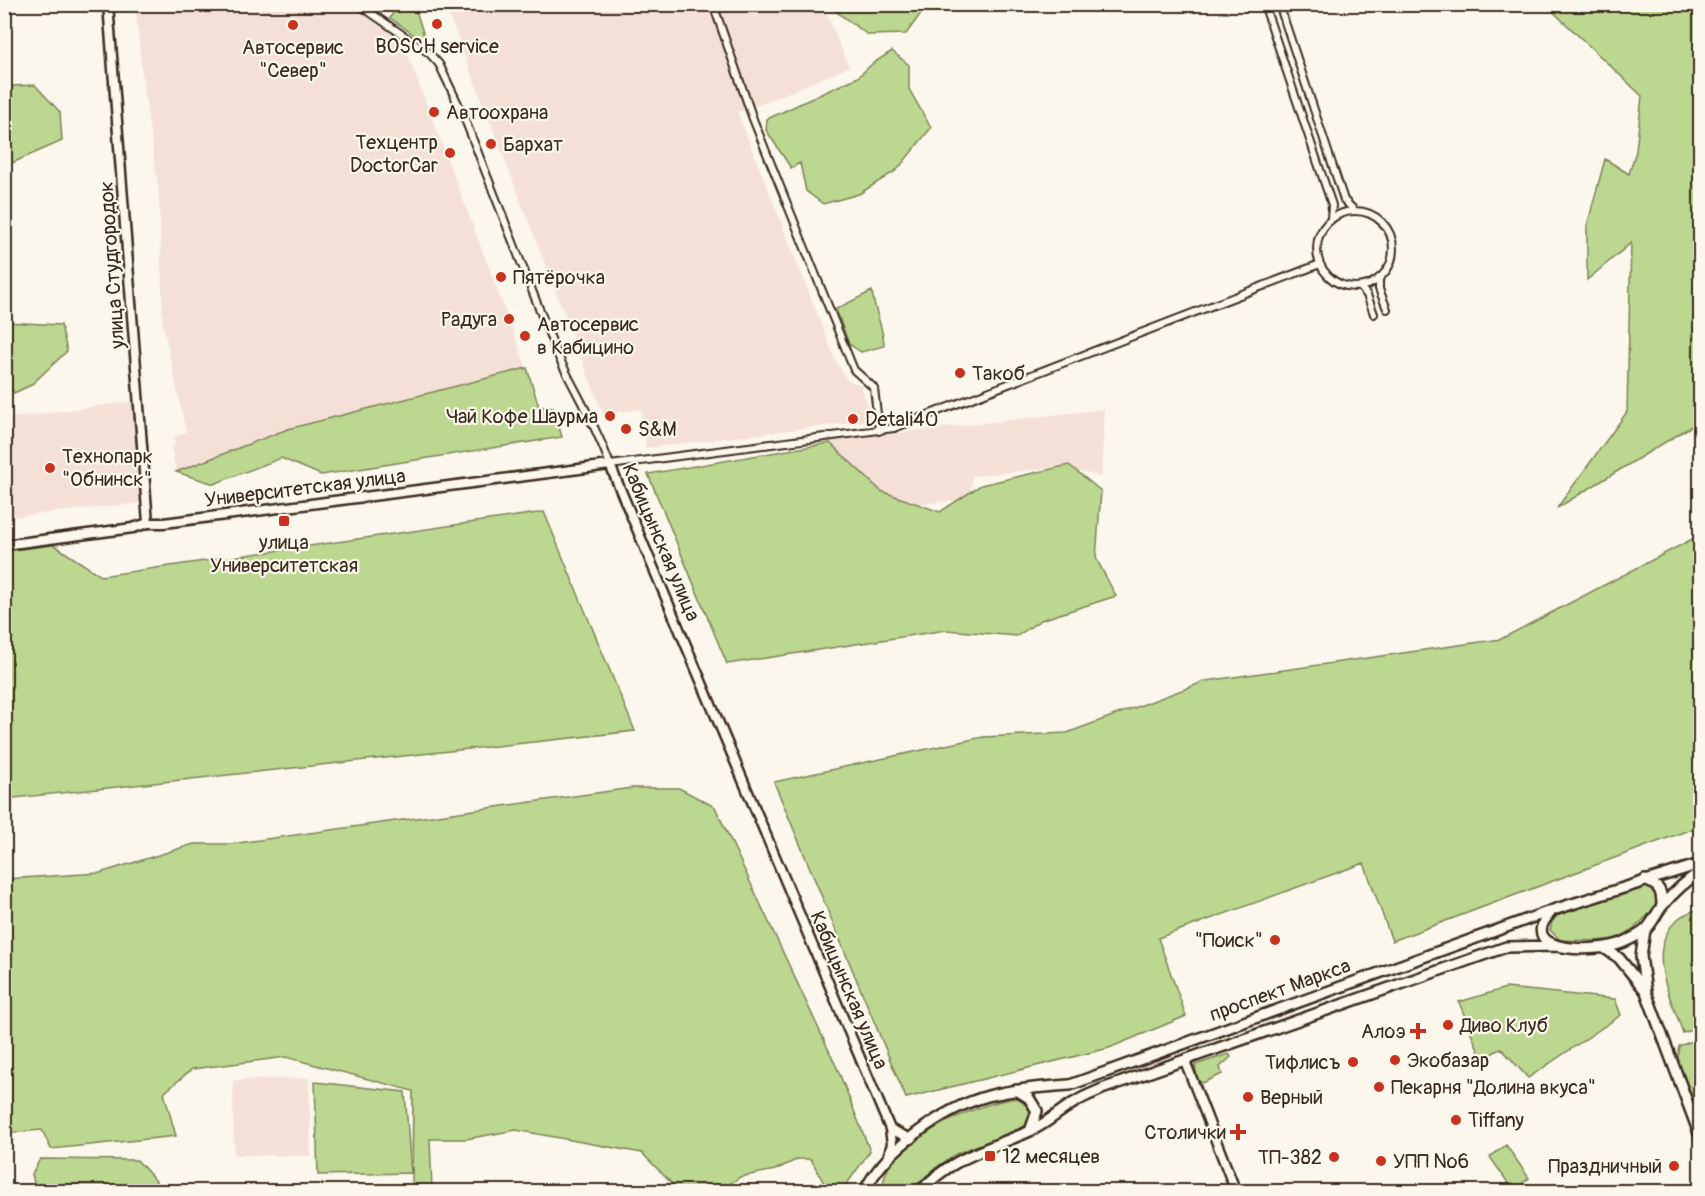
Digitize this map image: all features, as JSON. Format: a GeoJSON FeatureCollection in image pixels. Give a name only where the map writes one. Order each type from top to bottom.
{"type":"FeatureCollection","features":[{"type":"Feature","properties":{"kind":"main road","name":"проспект Маркса"},"geometry":{"type":"LineString","coordinates":[[864,1191],[869,1180],[888,1157],[911,1139],[937,1120],[986,1096],[1016,1090],[1070,1085],[1553,910],[1701,864]]}},
{"type":"Feature","properties":{"kind":"main road"},"geometry":{"type":"LineString","coordinates":[[1701,872],[1687,881],[1662,906],[1645,930],[1641,956],[1646,992],[1701,1136]]}},
{"type":"Feature","properties":{"kind":"main road"},"geometry":{"type":"LineString","coordinates":[[1645,880],[1658,886],[1662,893],[1662,906]]}},
{"type":"Feature","properties":{"kind":"main road"},"geometry":{"type":"LineString","coordinates":[[1553,910],[1541,923],[1540,931],[1546,942],[1558,946]]}},
{"type":"Feature","properties":{"kind":"main road"},"geometry":{"type":"LineString","coordinates":[[1604,948],[1613,947],[1645,930]]}},
{"type":"Feature","properties":{"kind":"main road","name":"проспект Маркса"},"geometry":{"type":"LineString","coordinates":[[920,1191],[957,1161],[995,1143],[1030,1131],[1077,1101],[1185,1061],[1506,947],[1604,948]]}},
{"type":"Feature","properties":{"kind":"main road"},"geometry":{"type":"LineString","coordinates":[[1604,948],[1619,958],[1646,992]]}},
{"type":"Feature","properties":{"kind":"main road"},"geometry":{"type":"LineString","coordinates":[[1180,1046],[1185,1061]]}},
{"type":"Feature","properties":{"kind":"main road"},"geometry":{"type":"LineString","coordinates":[[1016,1090],[1029,1098],[1037,1111],[1030,1131]]}},
{"type":"Feature","properties":{"kind":"street","name":"улица Студгородок"},"geometry":{"type":"LineString","coordinates":[[108,4],[148,523]]}},
{"type":"Feature","properties":{"kind":"street","name":"Кабицынская улица"},"geometry":{"type":"LineString","coordinates":[[357,4],[429,53],[439,64],[462,112],[555,349],[571,385],[594,423],[890,1129]]}},
{"type":"Feature","properties":{"kind":"street"},"geometry":{"type":"LineString","coordinates":[[713,4],[753,119],[854,369],[874,388],[879,431]]}},
{"type":"Feature","properties":{"kind":"street"},"geometry":{"type":"LineString","coordinates":[[1264,4],[1332,205],[1331,219]]}},
{"type":"Feature","properties":{"kind":"street"},"geometry":{"type":"LineString","coordinates":[[1279,4],[1344,200],[1354,210],[1375,216],[1389,232],[1393,253],[1389,267],[1379,278],[1360,287],[1346,286],[1333,280],[1320,264],[1317,243],[1322,230],[1331,219],[1354,210]]}},
{"type":"Feature","properties":{"kind":"street"},"geometry":{"type":"LineString","coordinates":[[610,465],[894,428],[1320,264]]}},
{"type":"Feature","properties":{"kind":"street"},"geometry":{"type":"LineString","coordinates":[[1379,278],[1379,289],[1387,309]]}},
{"type":"Feature","properties":{"kind":"street"},"geometry":{"type":"LineString","coordinates":[[1360,287],[1367,295],[1374,314]]}},
{"type":"Feature","properties":{"kind":"street","name":"Университетская улица"},"geometry":{"type":"LineString","coordinates":[[4,545],[133,528],[148,523],[175,522],[610,465]]}},
{"type":"Feature","properties":{"kind":"street"},"geometry":{"type":"LineString","coordinates":[[1185,1061],[1236,1191]]}},
{"type":"Feature","properties":{"kind":"street"},"geometry":{"type":"LineString","coordinates":[[890,1129],[911,1139]]}},
{"type":"Feature","properties":{"kind":"street"},"geometry":{"type":"LineString","coordinates":[[888,1157],[892,1144],[890,1129]]}},
{"type":"Feature","properties":{"kind":"shaded area"},"geometry":{"type":"Polygon","coordinates":[[[135,5],[349,5],[401,37],[527,368],[288,429],[176,472],[171,446],[176,444],[174,437],[186,432],[163,324],[159,194],[135,5]]]}},
{"type":"Feature","properties":{"kind":"shaded area"},"geometry":{"type":"Polygon","coordinates":[[[445,5],[823,5],[849,67],[744,111],[737,111],[836,361],[847,380],[861,385],[872,420],[646,448],[641,409],[603,414],[445,5]]]}},
{"type":"Feature","properties":{"kind":"shaded area"},"geometry":{"type":"Polygon","coordinates":[[[134,401],[141,503],[10,517],[4,494],[4,419],[134,401]]]}},
{"type":"Feature","properties":{"kind":"shaded area"},"geometry":{"type":"Polygon","coordinates":[[[1104,409],[1102,477],[1060,467],[972,476],[970,499],[910,505],[876,489],[828,441],[1104,409]]]}},
{"type":"Feature","properties":{"kind":"shaded area"},"geometry":{"type":"Polygon","coordinates":[[[309,1078],[311,1156],[234,1155],[233,1080],[309,1078]]]}},
{"type":"Feature","properties":{"kind":"green space"},"geometry":{"type":"Polygon","coordinates":[[[831,5],[927,5],[906,34],[868,35],[834,10],[831,5]]]}},
{"type":"Feature","properties":{"kind":"green space"},"geometry":{"type":"Polygon","coordinates":[[[1546,5],[1700,5],[1700,421],[1557,508],[1627,412],[1631,243],[1587,280],[1587,226],[1605,159],[1629,174],[1636,151],[1642,96],[1546,5]]]}},
{"type":"Feature","properties":{"kind":"green space"},"geometry":{"type":"Polygon","coordinates":[[[415,7],[425,39],[422,40],[390,18],[393,13],[415,7]]]}},
{"type":"Feature","properties":{"kind":"green space"},"geometry":{"type":"Polygon","coordinates":[[[892,51],[909,65],[909,89],[931,128],[897,170],[859,194],[823,204],[806,191],[800,163],[791,168],[766,130],[767,119],[858,77],[872,64],[892,51]]]}},
{"type":"Feature","properties":{"kind":"green space"},"geometry":{"type":"Polygon","coordinates":[[[35,85],[60,112],[62,141],[5,166],[5,103],[13,86],[35,85]]]}},
{"type":"Feature","properties":{"kind":"green space"},"geometry":{"type":"Polygon","coordinates":[[[872,291],[884,346],[861,352],[849,344],[836,309],[872,291]]]}},
{"type":"Feature","properties":{"kind":"green space"},"geometry":{"type":"Polygon","coordinates":[[[4,322],[61,325],[67,351],[31,385],[14,393],[5,380],[4,322]]]}},
{"type":"Feature","properties":{"kind":"green space"},"geometry":{"type":"Polygon","coordinates":[[[527,368],[539,407],[553,407],[562,437],[321,475],[281,458],[214,484],[176,472],[288,429],[527,368]]]}},
{"type":"Feature","properties":{"kind":"green space"},"geometry":{"type":"Polygon","coordinates":[[[830,443],[881,491],[940,512],[981,485],[1069,465],[1101,491],[1096,558],[1116,596],[1041,620],[1017,636],[946,630],[727,664],[648,474],[830,443]]]}},
{"type":"Feature","properties":{"kind":"green space"},"geometry":{"type":"Polygon","coordinates":[[[544,512],[635,731],[5,799],[5,551],[54,545],[101,576],[544,512]]]}},
{"type":"Feature","properties":{"kind":"green space"},"geometry":{"type":"Polygon","coordinates":[[[1700,535],[1700,826],[1392,941],[1364,863],[1158,938],[1186,1016],[1109,1048],[906,1098],[774,782],[983,737],[1067,733],[1206,681],[1501,639],[1700,535]]]}},
{"type":"Feature","properties":{"kind":"green space"},"geometry":{"type":"Polygon","coordinates":[[[632,788],[679,788],[715,807],[838,1070],[870,1151],[842,1191],[828,1191],[811,1159],[798,1159],[775,1170],[740,1177],[719,1191],[679,1191],[642,1153],[516,1130],[466,1139],[430,1139],[432,1191],[412,1191],[413,1091],[286,1057],[192,1069],[164,1093],[176,1136],[51,1149],[42,1130],[5,1133],[5,879],[100,873],[194,844],[231,844],[632,788]]]}},
{"type":"Feature","properties":{"kind":"green space"},"geometry":{"type":"Polygon","coordinates":[[[1645,884],[1658,891],[1658,903],[1636,927],[1626,934],[1605,940],[1560,940],[1550,930],[1557,916],[1645,884]]]}},
{"type":"Feature","properties":{"kind":"green space"},"geometry":{"type":"Polygon","coordinates":[[[1700,908],[1700,1027],[1683,1033],[1663,974],[1661,959],[1663,944],[1668,930],[1679,918],[1700,908]]]}},
{"type":"Feature","properties":{"kind":"green space"},"geometry":{"type":"Polygon","coordinates":[[[1506,988],[1615,999],[1621,1015],[1528,1078],[1501,1048],[1482,1060],[1459,1002],[1506,988]]]}},
{"type":"Feature","properties":{"kind":"green space"},"geometry":{"type":"Polygon","coordinates":[[[1700,1038],[1700,1106],[1684,1078],[1678,1053],[1679,1046],[1700,1038]]]}},
{"type":"Feature","properties":{"kind":"green space"},"geometry":{"type":"Polygon","coordinates":[[[1229,1054],[1231,1057],[1220,1067],[1222,1074],[1203,1083],[1198,1081],[1195,1065],[1229,1054]]]}},
{"type":"Feature","properties":{"kind":"green space"},"geometry":{"type":"Polygon","coordinates":[[[315,1082],[405,1092],[411,1173],[318,1175],[315,1082]]]}},
{"type":"Feature","properties":{"kind":"green space"},"geometry":{"type":"Polygon","coordinates":[[[1017,1098],[1030,1109],[1031,1119],[1028,1125],[956,1154],[934,1169],[909,1191],[881,1192],[885,1174],[890,1165],[914,1142],[930,1131],[966,1113],[1017,1098]]]}},
{"type":"Feature","properties":{"kind":"green space"},"geometry":{"type":"Polygon","coordinates":[[[1506,1145],[1529,1178],[1513,1190],[1490,1157],[1506,1145]]]}},
{"type":"Feature","properties":{"kind":"green space"},"geometry":{"type":"Polygon","coordinates":[[[40,1159],[137,1160],[156,1181],[157,1191],[36,1191],[32,1174],[40,1159]]]}},
{"type":"Feature","properties":{"kind":"place","name":"BOSCH service"},"geometry":{"type":"Point","coordinates":[437,24]}},
{"type":"Feature","properties":{"kind":"place","name":"Автосервис \"Север\""},"geometry":{"type":"Point","coordinates":[293,25]}},
{"type":"Feature","properties":{"kind":"place","name":"Автоохрана"},"geometry":{"type":"Point","coordinates":[434,112]}},
{"type":"Feature","properties":{"kind":"place","name":"Бархат"},"geometry":{"type":"Point","coordinates":[491,144]}},
{"type":"Feature","properties":{"kind":"place","name":"Техцентр DoctorCar"},"geometry":{"type":"Point","coordinates":[450,153]}},
{"type":"Feature","properties":{"kind":"place","name":"Пятёрочка"},"geometry":{"type":"Point","coordinates":[501,277]}},
{"type":"Feature","properties":{"kind":"place","name":"Радуга"},"geometry":{"type":"Point","coordinates":[509,319]}},
{"type":"Feature","properties":{"kind":"place","name":"Автосервис в Кабицино"},"geometry":{"type":"Point","coordinates":[525,336]}},
{"type":"Feature","properties":{"kind":"place","name":"Такоб"},"geometry":{"type":"Point","coordinates":[960,373]}},
{"type":"Feature","properties":{"kind":"place","name":"Чай Кофе Шаурма"},"geometry":{"type":"Point","coordinates":[610,416]}},
{"type":"Feature","properties":{"kind":"place","name":"Detali40"},"geometry":{"type":"Point","coordinates":[853,419]}},
{"type":"Feature","properties":{"kind":"place","name":"S&M"},"geometry":{"type":"Point","coordinates":[626,429]}},
{"type":"Feature","properties":{"kind":"place","name":"Технопарк \"Обнинск\""},"geometry":{"type":"Point","coordinates":[50,468]}},
{"type":"Feature","properties":{"kind":"place","name":"улица Университетская"},"geometry":{"type":"Point","coordinates":[284,521]}},
{"type":"Feature","properties":{"kind":"place","name":"\"Поиск\""},"geometry":{"type":"Point","coordinates":[1275,940]}},
{"type":"Feature","properties":{"kind":"place","name":"Диво Клуб"},"geometry":{"type":"Point","coordinates":[1448,1025]}},
{"type":"Feature","properties":{"kind":"place","name":"Алоэ"},"geometry":{"type":"Point","coordinates":[1418,1031]}},
{"type":"Feature","properties":{"kind":"place","name":"Экобазар"},"geometry":{"type":"Point","coordinates":[1395,1060]}},
{"type":"Feature","properties":{"kind":"place","name":"Тифлисъ"},"geometry":{"type":"Point","coordinates":[1353,1062]}},
{"type":"Feature","properties":{"kind":"place","name":"Пекарня \"Долина вкуса\""},"geometry":{"type":"Point","coordinates":[1379,1087]}},
{"type":"Feature","properties":{"kind":"place","name":"Верный"},"geometry":{"type":"Point","coordinates":[1248,1097]}},
{"type":"Feature","properties":{"kind":"place","name":"Tiffany"},"geometry":{"type":"Point","coordinates":[1456,1120]}},
{"type":"Feature","properties":{"kind":"place","name":"Столички"},"geometry":{"type":"Point","coordinates":[1238,1132]}},
{"type":"Feature","properties":{"kind":"place","name":"12 месяцев"},"geometry":{"type":"Point","coordinates":[990,1156]}},
{"type":"Feature","properties":{"kind":"place","name":"ТП-382"},"geometry":{"type":"Point","coordinates":[1334,1157]}},
{"type":"Feature","properties":{"kind":"place","name":"УПП №6"},"geometry":{"type":"Point","coordinates":[1381,1161]}},
{"type":"Feature","properties":{"kind":"place","name":"Праздничный"},"geometry":{"type":"Point","coordinates":[1674,1166]}}]}
